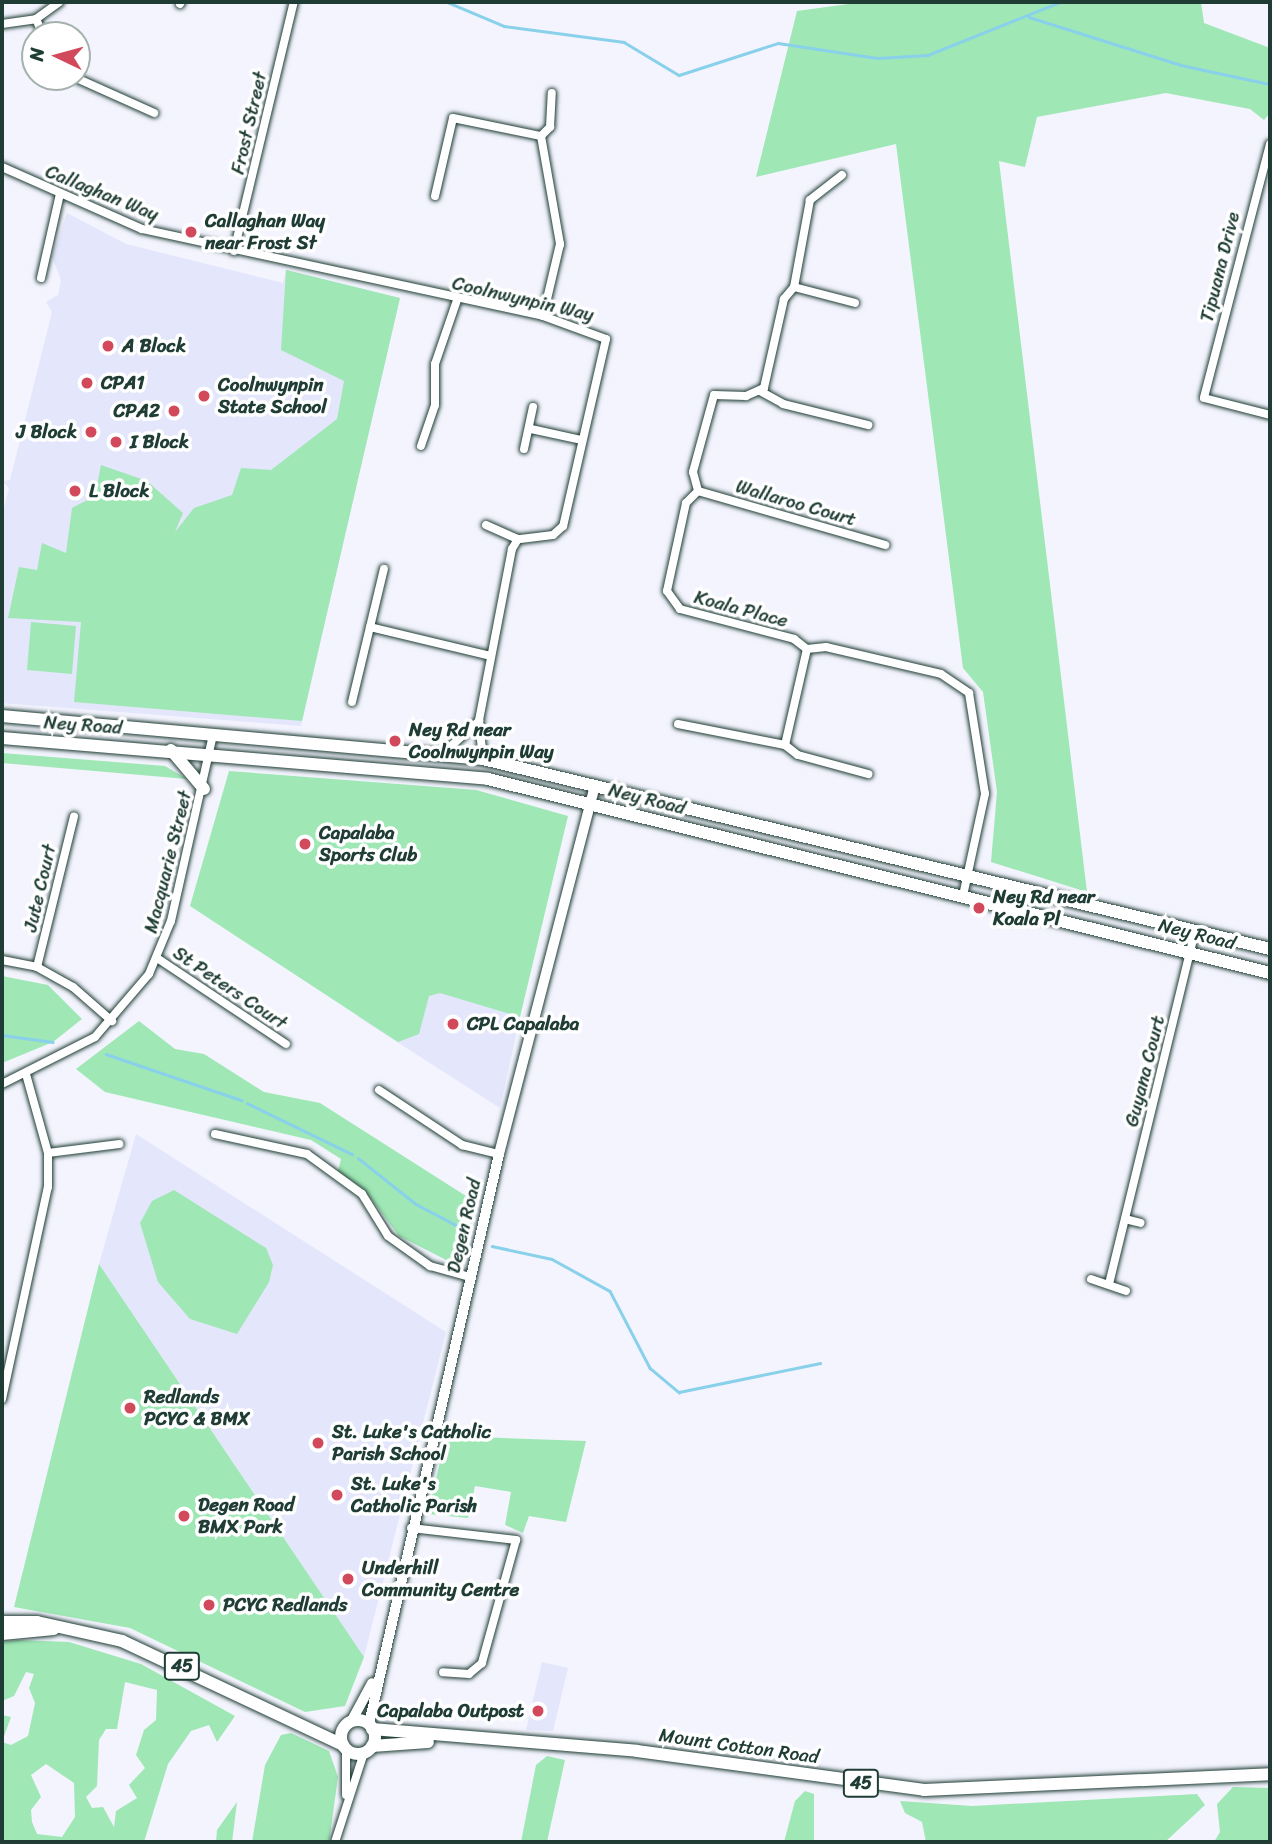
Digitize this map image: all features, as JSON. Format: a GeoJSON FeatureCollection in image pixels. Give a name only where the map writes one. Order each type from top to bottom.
{"type":"FeatureCollection","features":[{"type":"Feature","properties":{"kind":"main road","name":"Ney Road"},"geometry":{"type":"LineString","coordinates":[[2,716],[483,759],[1270,949]]}},
{"type":"Feature","properties":{"kind":"main road","name":"Ney Road"},"geometry":{"type":"LineString","coordinates":[[2,738],[171,750],[488,779],[1270,972]]}},
{"type":"Feature","properties":{"kind":"main road"},"geometry":{"type":"LineString","coordinates":[[171,750],[204,789]]}},
{"type":"Feature","properties":{"kind":"main road","name":"45"},"geometry":{"type":"LineString","coordinates":[[2,1622],[54,1629],[155,1653],[344,1747],[368,1749]]}},
{"type":"Feature","properties":{"kind":"main road","name":"45"},"geometry":{"type":"LineString","coordinates":[[2,1634],[54,1629]]}},
{"type":"Feature","properties":{"kind":"main road"},"geometry":{"type":"LineString","coordinates":[[344,1747],[347,1724]]}},
{"type":"Feature","properties":{"kind":"main road","name":"45"},"geometry":{"type":"LineString","coordinates":[[303,1725],[347,1724],[370,1727]]}},
{"type":"Feature","properties":{"kind":"main road"},"geometry":{"type":"LineString","coordinates":[[368,1749],[370,1727]]}},
{"type":"Feature","properties":{"kind":"main road","name":"Mount Cotton Road"},"geometry":{"type":"LineString","coordinates":[[370,1727],[453,1740],[601,1747],[924,1790],[1270,1774]]}},
{"type":"Feature","properties":{"kind":"main road","name":"Mount Cotton Road"},"geometry":{"type":"LineString","coordinates":[[368,1749],[453,1740]]}},
{"type":"Feature","properties":{"kind":"street"},"geometry":{"type":"LineString","coordinates":[[2,24],[36,19],[59,2]]}},
{"type":"Feature","properties":{"kind":"street","name":"Frost Street"},"geometry":{"type":"LineString","coordinates":[[234,251],[294,2]]}},
{"type":"Feature","properties":{"kind":"street"},"geometry":{"type":"LineString","coordinates":[[91,85],[154,113]]}},
{"type":"Feature","properties":{"kind":"street"},"geometry":{"type":"LineString","coordinates":[[541,135],[550,127],[552,93]]}},
{"type":"Feature","properties":{"kind":"street"},"geometry":{"type":"LineString","coordinates":[[435,196],[460,114],[541,135]]}},
{"type":"Feature","properties":{"kind":"street"},"geometry":{"type":"LineString","coordinates":[[541,135],[560,244],[543,316]]}},
{"type":"Feature","properties":{"kind":"street","name":"Tipuana Drive"},"geometry":{"type":"LineString","coordinates":[[1270,144],[1203,398],[1270,415]]}},
{"type":"Feature","properties":{"kind":"street","name":"Callaghan Way"},"geometry":{"type":"LineString","coordinates":[[2,167],[142,229],[234,251]]}},
{"type":"Feature","properties":{"kind":"street"},"geometry":{"type":"LineString","coordinates":[[842,175],[810,200],[794,287],[784,299],[760,391],[783,404],[868,425]]}},
{"type":"Feature","properties":{"kind":"street"},"geometry":{"type":"LineString","coordinates":[[41,278],[60,194]]}},
{"type":"Feature","properties":{"kind":"street","name":"Coolnwynpin Way"},"geometry":{"type":"LineString","coordinates":[[234,251],[543,316],[602,335],[608,345],[581,440],[563,526],[553,535],[518,539],[486,526]]}},
{"type":"Feature","properties":{"kind":"street"},"geometry":{"type":"LineString","coordinates":[[794,287],[855,303]]}},
{"type":"Feature","properties":{"kind":"street"},"geometry":{"type":"LineString","coordinates":[[421,446],[435,405],[435,364],[457,300]]}},
{"type":"Feature","properties":{"kind":"street","name":"Koala Place"},"geometry":{"type":"LineString","coordinates":[[760,391],[713,395],[693,472],[698,491],[686,503],[668,599],[680,609],[794,639],[807,649],[826,647],[941,674],[970,693],[986,771],[963,896]]}},
{"type":"Feature","properties":{"kind":"street"},"geometry":{"type":"LineString","coordinates":[[524,449],[531,429],[533,407]]}},
{"type":"Feature","properties":{"kind":"street"},"geometry":{"type":"LineString","coordinates":[[531,429],[581,440]]}},
{"type":"Feature","properties":{"kind":"street","name":"Wallaroo Court"},"geometry":{"type":"LineString","coordinates":[[698,491],[885,545]]}},
{"type":"Feature","properties":{"kind":"street"},"geometry":{"type":"LineString","coordinates":[[483,759],[479,721],[518,539]]}},
{"type":"Feature","properties":{"kind":"street"},"geometry":{"type":"LineString","coordinates":[[352,702],[384,569]]}},
{"type":"Feature","properties":{"kind":"street"},"geometry":{"type":"LineString","coordinates":[[370,627],[491,656]]}},
{"type":"Feature","properties":{"kind":"street"},"geometry":{"type":"LineString","coordinates":[[785,745],[807,649]]}},
{"type":"Feature","properties":{"kind":"street"},"geometry":{"type":"LineString","coordinates":[[442,754],[479,721]]}},
{"type":"Feature","properties":{"kind":"street"},"geometry":{"type":"LineString","coordinates":[[678,724],[785,745],[798,755],[868,774]]}},
{"type":"Feature","properties":{"kind":"street","name":"Macquarie Street"},"geometry":{"type":"LineString","coordinates":[[2,1084],[54,1063],[112,1021],[157,958],[204,789],[212,754],[213,735]]}},
{"type":"Feature","properties":{"kind":"street","name":"Degen Road"},"geometry":{"type":"LineString","coordinates":[[370,1727],[375,1677],[499,1154],[594,785]]}},
{"type":"Feature","properties":{"kind":"street","name":"Jute Court"},"geometry":{"type":"LineString","coordinates":[[37,967],[74,816]]}},
{"type":"Feature","properties":{"kind":"street","name":"Guyana Court"},"geometry":{"type":"LineString","coordinates":[[1109,1284],[1195,931]]}},
{"type":"Feature","properties":{"kind":"street","name":"St Peters Court"},"geometry":{"type":"LineString","coordinates":[[157,958],[286,1044]]}},
{"type":"Feature","properties":{"kind":"street"},"geometry":{"type":"LineString","coordinates":[[2,960],[37,967],[73,987],[112,1021]]}},
{"type":"Feature","properties":{"kind":"street"},"geometry":{"type":"LineString","coordinates":[[2,1399],[44,1223],[48,1153],[26,1074]]}},
{"type":"Feature","properties":{"kind":"street"},"geometry":{"type":"LineString","coordinates":[[379,1090],[462,1145],[499,1154]]}},
{"type":"Feature","properties":{"kind":"street"},"geometry":{"type":"LineString","coordinates":[[215,1134],[307,1154],[362,1194],[388,1236],[430,1266],[470,1277]]}},
{"type":"Feature","properties":{"kind":"street"},"geometry":{"type":"LineString","coordinates":[[48,1153],[120,1144]]}},
{"type":"Feature","properties":{"kind":"street"},"geometry":{"type":"LineString","coordinates":[[1125,1219],[1141,1223]]}},
{"type":"Feature","properties":{"kind":"street"},"geometry":{"type":"LineString","coordinates":[[1091,1279],[1126,1291]]}},
{"type":"Feature","properties":{"kind":"street"},"geometry":{"type":"LineString","coordinates":[[411,1528],[516,1540],[482,1663],[469,1674],[443,1672]]}},
{"type":"Feature","properties":{"kind":"street","name":"Degen Road"},"geometry":{"type":"LineString","coordinates":[[347,1724],[375,1677]]}},
{"type":"Feature","properties":{"kind":"street"},"geometry":{"type":"LineString","coordinates":[[344,1747],[346,1801]]}},
{"type":"Feature","properties":{"kind":"street"},"geometry":{"type":"LineString","coordinates":[[335,1842],[346,1801],[368,1749]]}},
{"type":"Feature","properties":{"kind":"shaded area","name":"Coolnwynpin State School"},"geometry":{"type":"Polygon","coordinates":[[[67,213],[126,244],[283,283],[286,270],[400,298],[301,726],[2,703],[2,516],[9,488],[2,481],[10,480],[52,312],[46,302],[58,295],[61,280],[52,257],[67,213]]]}},
{"type":"Feature","properties":{"kind":"shaded area"},"geometry":{"type":"Polygon","coordinates":[[[376,950],[520,1017],[500,1108],[358,1017],[376,950]]]}},
{"type":"Feature","properties":{"kind":"shaded area","name":"St. Luke's Catholic Parish School"},"geometry":{"type":"Polygon","coordinates":[[[136,1134],[446,1332],[364,1657],[99,1264],[136,1134]]]}},
{"type":"Feature","properties":{"kind":"shaded area"},"geometry":{"type":"Polygon","coordinates":[[[542,1662],[568,1668],[553,1731],[526,1730],[542,1662]]]}},
{"type":"Feature","properties":{"kind":"green space"},"geometry":{"type":"Polygon","coordinates":[[[863,2],[1201,2],[1204,23],[1270,48],[1270,113],[1264,120],[1250,109],[1166,93],[1037,117],[1025,167],[999,161],[1087,892],[991,862],[997,792],[983,692],[963,668],[896,144],[756,177],[797,11],[863,2]]]}},
{"type":"Feature","properties":{"kind":"green space"},"geometry":{"type":"Polygon","coordinates":[[[286,270],[400,298],[302,721],[74,702],[81,622],[8,618],[19,567],[37,570],[42,543],[66,553],[72,508],[95,496],[101,465],[147,481],[183,513],[175,532],[194,508],[232,495],[241,468],[271,470],[337,419],[344,381],[281,350],[286,270]]]}},
{"type":"Feature","properties":{"kind":"green space"},"geometry":{"type":"Polygon","coordinates":[[[31,622],[76,626],[72,674],[27,670],[31,622]]]}},
{"type":"Feature","properties":{"kind":"green space"},"geometry":{"type":"Polygon","coordinates":[[[2,753],[165,766],[187,779],[2,763],[2,753]]]}},
{"type":"Feature","properties":{"kind":"green space"},"geometry":{"type":"Polygon","coordinates":[[[229,771],[476,790],[568,816],[520,1017],[440,993],[429,996],[419,1034],[398,1042],[190,906],[229,771]]]}},
{"type":"Feature","properties":{"kind":"green space"},"geometry":{"type":"Polygon","coordinates":[[[2,976],[48,985],[82,1019],[53,1042],[2,1063],[2,976]]]}},
{"type":"Feature","properties":{"kind":"green space"},"geometry":{"type":"Polygon","coordinates":[[[139,1021],[175,1049],[204,1054],[264,1092],[320,1103],[477,1203],[460,1267],[399,1236],[364,1189],[338,1171],[341,1159],[311,1140],[105,1092],[76,1069],[139,1021]]]}},
{"type":"Feature","properties":{"kind":"green space"},"geometry":{"type":"Polygon","coordinates":[[[174,1190],[266,1248],[273,1265],[269,1282],[237,1334],[190,1319],[158,1282],[140,1223],[152,1201],[174,1190]]]}},
{"type":"Feature","properties":{"kind":"green space","name":"Redlands PCYC & BMX"},"geometry":{"type":"Polygon","coordinates":[[[99,1264],[364,1657],[345,1706],[305,1712],[130,1628],[14,1607],[99,1264]]]}},
{"type":"Feature","properties":{"kind":"green space"},"geometry":{"type":"Polygon","coordinates":[[[446,1436],[586,1441],[566,1522],[529,1516],[523,1533],[505,1525],[511,1492],[475,1486],[468,1518],[428,1514],[446,1436]]]}},
{"type":"Feature","properties":{"kind":"green space"},"geometry":{"type":"Polygon","coordinates":[[[2,1642],[69,1642],[141,1664],[235,1716],[217,1742],[209,1725],[191,1731],[168,1764],[144,1842],[2,1842],[2,1742],[11,1745],[28,1736],[35,1703],[29,1688],[34,1674],[26,1672],[14,1696],[2,1701],[2,1642]],[[125,1682],[117,1729],[106,1729],[99,1740],[97,1786],[86,1797],[92,1808],[103,1807],[114,1827],[116,1811],[137,1798],[129,1785],[145,1768],[136,1755],[144,1730],[156,1720],[157,1690],[125,1682]],[[46,1764],[31,1775],[41,1797],[31,1810],[32,1822],[37,1834],[62,1837],[75,1817],[74,1783],[46,1764]]]}},
{"type":"Feature","properties":{"kind":"green space"},"geometry":{"type":"Polygon","coordinates":[[[2,1715],[11,1717],[2,1742],[2,1715]]]}},
{"type":"Feature","properties":{"kind":"green space"},"geometry":{"type":"Polygon","coordinates":[[[291,1733],[329,1751],[338,1777],[329,1842],[252,1842],[265,1765],[281,1735],[291,1733]]]}},
{"type":"Feature","properties":{"kind":"green space"},"geometry":{"type":"Polygon","coordinates":[[[547,1756],[565,1760],[547,1842],[521,1842],[536,1765],[547,1756]]]}},
{"type":"Feature","properties":{"kind":"green space"},"geometry":{"type":"Polygon","coordinates":[[[1233,1787],[1270,1788],[1270,1842],[1214,1842],[1220,1832],[1217,1804],[1233,1787]]]}},
{"type":"Feature","properties":{"kind":"green space"},"geometry":{"type":"Polygon","coordinates":[[[805,1791],[814,1794],[814,1842],[784,1842],[795,1801],[805,1791]]]}},
{"type":"Feature","properties":{"kind":"green space"},"geometry":{"type":"Polygon","coordinates":[[[1197,1794],[1205,1805],[1165,1842],[926,1842],[922,1822],[905,1813],[900,1801],[972,1806],[1197,1794]]]}},
{"type":"Feature","properties":{"kind":"green space"},"geometry":{"type":"Polygon","coordinates":[[[237,1802],[232,1842],[216,1842],[217,1830],[237,1802]]]}},
{"type":"Feature","properties":{"kind":"waterway"},"geometry":{"type":"LineString","coordinates":[[447,2],[504,26],[624,42],[679,75],[778,43],[877,58],[928,55],[1060,2]]}},
{"type":"Feature","properties":{"kind":"waterway"},"geometry":{"type":"LineString","coordinates":[[1029,17],[1181,65],[1270,84]]}},
{"type":"Feature","properties":{"kind":"waterway"},"geometry":{"type":"LineString","coordinates":[[2,1035],[53,1042]]}},
{"type":"Feature","properties":{"kind":"waterway"},"geometry":{"type":"LineString","coordinates":[[106,1054],[241,1100]]}},
{"type":"Feature","properties":{"kind":"waterway"},"geometry":{"type":"LineString","coordinates":[[247,1103],[352,1154]]}},
{"type":"Feature","properties":{"kind":"waterway"},"geometry":{"type":"LineString","coordinates":[[358,1158],[416,1204],[469,1232]]}},
{"type":"Feature","properties":{"kind":"waterway"},"geometry":{"type":"LineString","coordinates":[[492,1246],[552,1259],[610,1291],[650,1368],[679,1392],[820,1363]]}},
{"type":"Feature","properties":{"kind":"place","name":"Callaghan Way near Frost St"},"geometry":{"type":"Point","coordinates":[191,232]}},
{"type":"Feature","properties":{"kind":"place","name":"A Block"},"geometry":{"type":"Point","coordinates":[108,346]}},
{"type":"Feature","properties":{"kind":"place","name":"CPA1"},"geometry":{"type":"Point","coordinates":[87,383]}},
{"type":"Feature","properties":{"kind":"place","name":"Coolnwynpin State School"},"geometry":{"type":"Point","coordinates":[204,396]}},
{"type":"Feature","properties":{"kind":"place","name":"CPA2"},"geometry":{"type":"Point","coordinates":[174,411]}},
{"type":"Feature","properties":{"kind":"place","name":"J Block"},"geometry":{"type":"Point","coordinates":[91,432]}},
{"type":"Feature","properties":{"kind":"place","name":"I Block"},"geometry":{"type":"Point","coordinates":[116,442]}},
{"type":"Feature","properties":{"kind":"place","name":"L Block"},"geometry":{"type":"Point","coordinates":[75,491]}},
{"type":"Feature","properties":{"kind":"place","name":"Ney Rd near Coolnwynpin Way"},"geometry":{"type":"Point","coordinates":[395,741]}},
{"type":"Feature","properties":{"kind":"place","name":"Capalaba Sports Club"},"geometry":{"type":"Point","coordinates":[305,844]}},
{"type":"Feature","properties":{"kind":"place","name":"Ney Rd near Koala Pl"},"geometry":{"type":"Point","coordinates":[979,908]}},
{"type":"Feature","properties":{"kind":"place","name":"CPL Capalaba"},"geometry":{"type":"Point","coordinates":[453,1024]}},
{"type":"Feature","properties":{"kind":"place","name":"Redlands PCYC & BMX"},"geometry":{"type":"Point","coordinates":[130,1408]}},
{"type":"Feature","properties":{"kind":"place","name":"St. Luke's Catholic Parish School"},"geometry":{"type":"Point","coordinates":[318,1443]}},
{"type":"Feature","properties":{"kind":"place","name":"St. Luke's Catholic Parish"},"geometry":{"type":"Point","coordinates":[337,1495]}},
{"type":"Feature","properties":{"kind":"place","name":"Degen Road BMX Park"},"geometry":{"type":"Point","coordinates":[184,1516]}},
{"type":"Feature","properties":{"kind":"place","name":"Underhill Community Centre"},"geometry":{"type":"Point","coordinates":[348,1579]}},
{"type":"Feature","properties":{"kind":"place","name":"PCYC Redlands"},"geometry":{"type":"Point","coordinates":[209,1605]}},
{"type":"Feature","properties":{"kind":"place","name":"Capalaba Outpost"},"geometry":{"type":"Point","coordinates":[538,1711]}}]}
